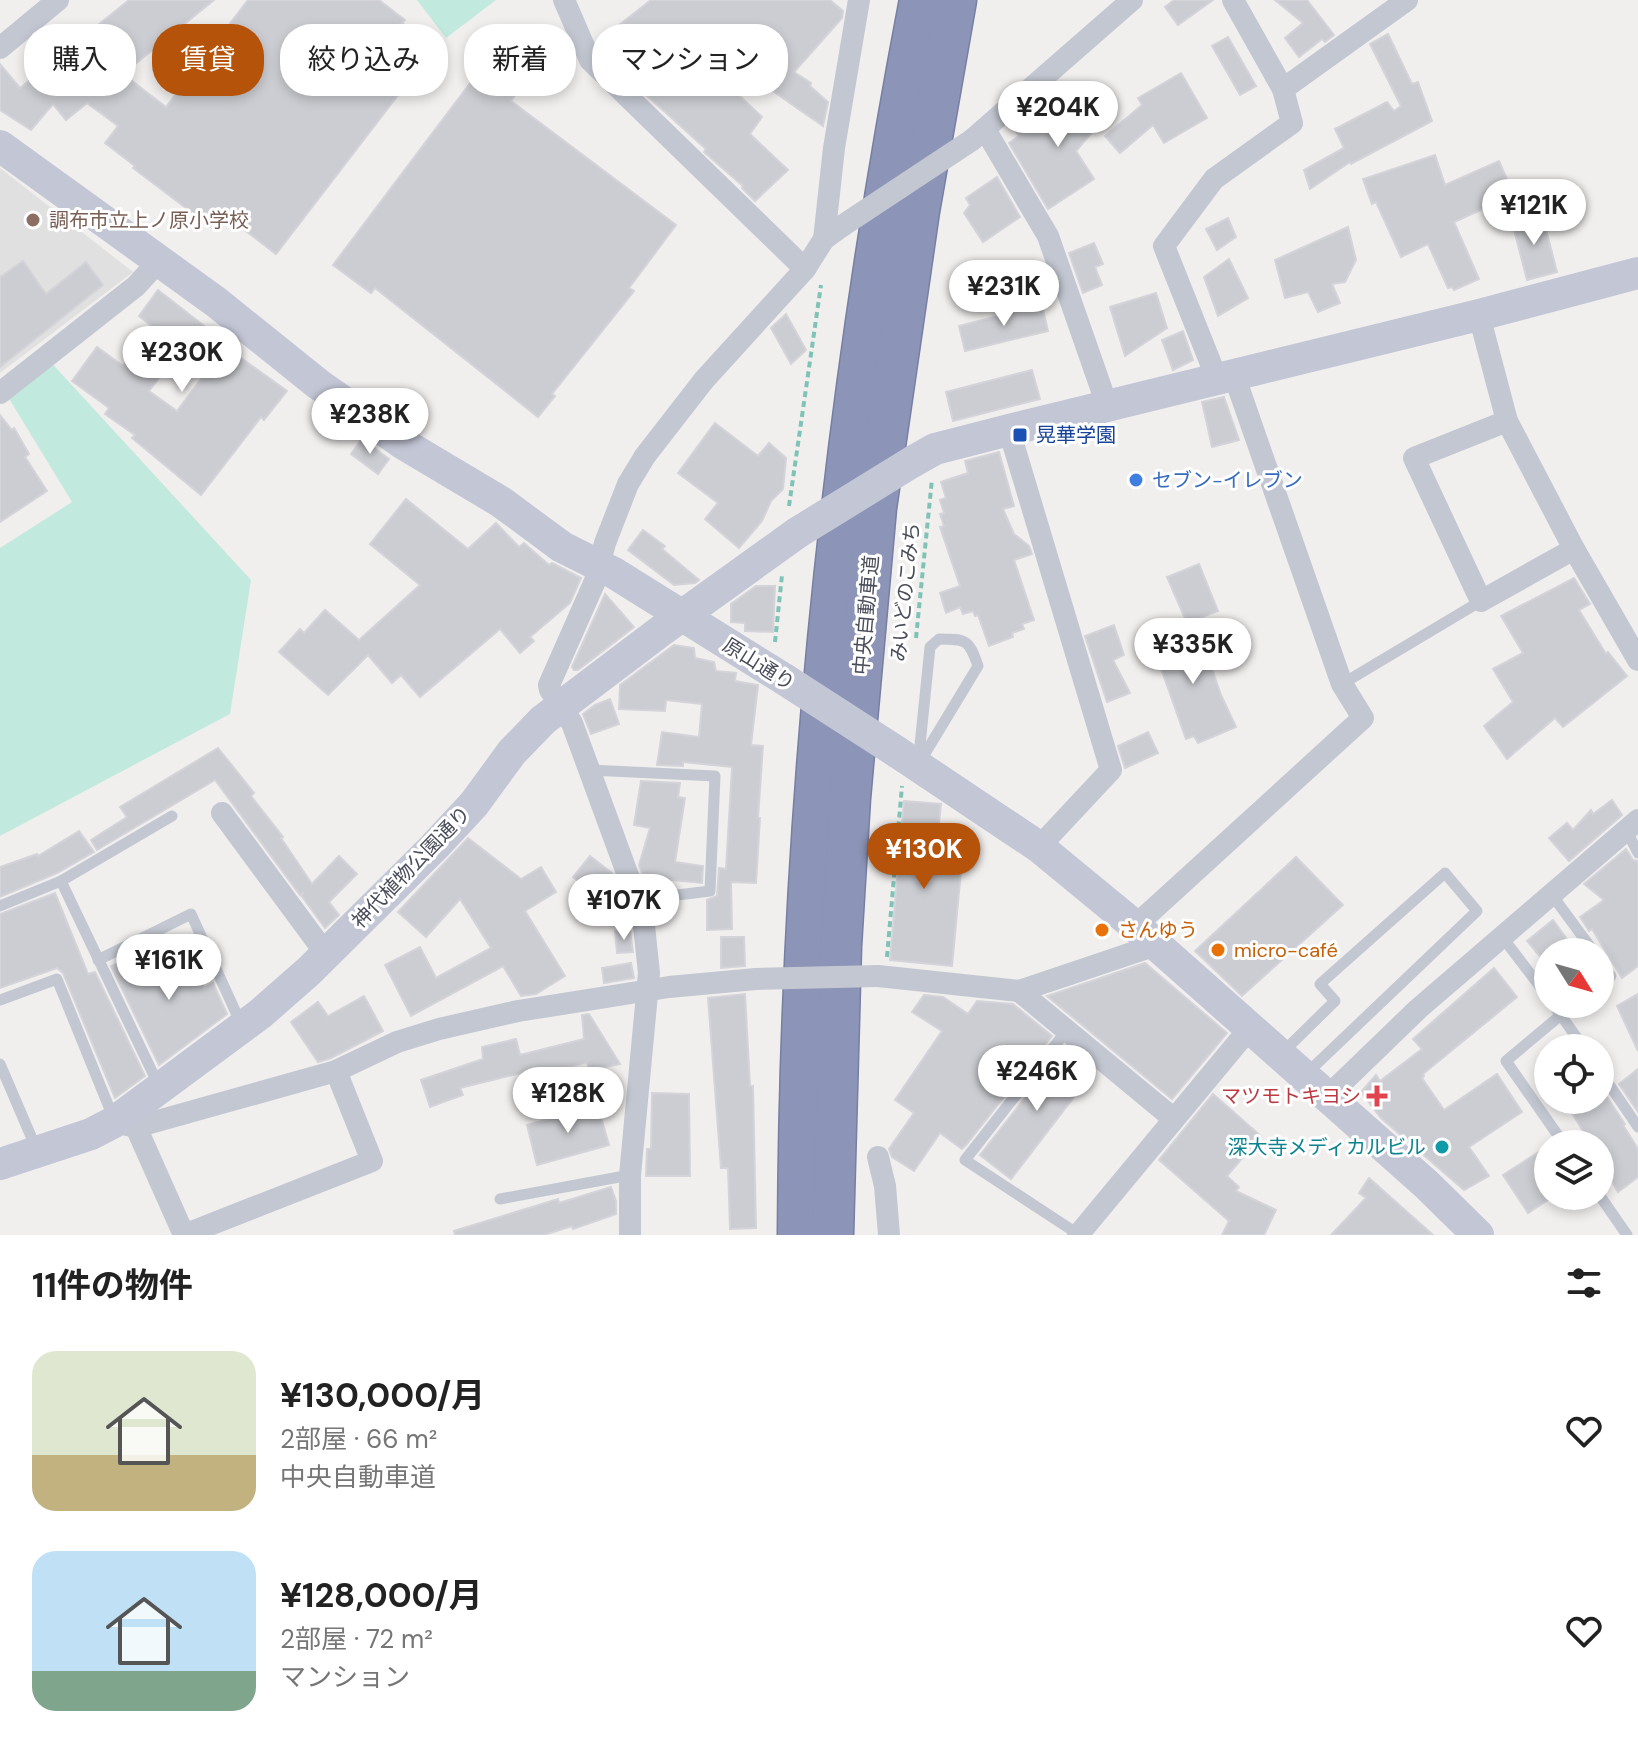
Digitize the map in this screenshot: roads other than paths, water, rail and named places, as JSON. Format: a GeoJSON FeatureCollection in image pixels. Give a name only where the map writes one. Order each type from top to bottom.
{"type":"FeatureCollection","features":[{"type":"Feature","properties":{"kind":"highway","name":"中央自動車道"},"geometry":{"type":"LineString","coordinates":[[798,1235],[806,955],[818,759],[835,565],[867,315],[900,102],[920,0]]}},
{"type":"Feature","properties":{"kind":"highway","name":"中央自動車道"},"geometry":{"type":"LineString","coordinates":[[833,1235],[839,991],[849,812],[876,508],[919,211],[956,0]]}},
{"type":"Feature","properties":{"kind":"street"},"geometry":{"type":"LineString","coordinates":[[0,48],[58,0]]}},
{"type":"Feature","properties":{"kind":"street"},"geometry":{"type":"LineString","coordinates":[[564,0],[590,60],[805,269]]}},
{"type":"Feature","properties":{"kind":"street"},"geometry":{"type":"LineString","coordinates":[[833,232],[834,148],[859,0]]}},
{"type":"Feature","properties":{"kind":"street"},"geometry":{"type":"LineString","coordinates":[[630,1235],[630,1175],[649,973],[644,926],[590,770],[562,706],[549,685],[599,567],[628,484],[645,456],[704,380],[805,269],[833,232],[979,135],[1132,0]]}},
{"type":"Feature","properties":{"kind":"street"},"geometry":{"type":"LineString","coordinates":[[336,1071],[372,1161],[184,1235],[125,1124],[336,1071],[397,1042],[439,1029],[518,1011],[647,990],[756,979],[882,975],[1019,991],[1146,935],[1363,718],[1342,684],[1226,377],[1164,246],[1214,179],[1292,123],[1283,89],[1233,0]]}},
{"type":"Feature","properties":{"kind":"street"},"geometry":{"type":"LineString","coordinates":[[1283,89],[1407,0]]}},
{"type":"Feature","properties":{"kind":"street"},"geometry":{"type":"LineString","coordinates":[[979,135],[1048,236],[1107,405]]}},
{"type":"Feature","properties":{"kind":"street","name":"原山通り"},"geometry":{"type":"LineString","coordinates":[[0,146],[216,302],[318,384],[402,443],[501,502],[562,547],[614,573],[778,676],[906,764],[1039,847],[1146,935],[1426,1184],[1478,1235]]}},
{"type":"Feature","properties":{"kind":"street"},"geometry":{"type":"LineString","coordinates":[[0,393],[136,286],[158,262]]}},
{"type":"Feature","properties":{"kind":"street","name":"神代植物公園通り"},"geometry":{"type":"LineString","coordinates":[[0,1164],[125,1124],[160,1088],[275,1001],[326,954],[474,804],[522,741],[562,706],[791,536],[923,456],[1009,430],[1638,273]]}},
{"type":"Feature","properties":{"kind":"street"},"geometry":{"type":"LineString","coordinates":[[1479,315],[1507,421],[1574,549],[1638,660]]}},
{"type":"Feature","properties":{"kind":"street"},"geometry":{"type":"LineString","coordinates":[[1507,421],[1414,458],[1481,601],[1574,549]]}},
{"type":"Feature","properties":{"kind":"street"},"geometry":{"type":"LineString","coordinates":[[1009,430],[1111,770],[1039,847]]}},
{"type":"Feature","properties":{"kind":"street"},"geometry":{"type":"LineString","coordinates":[[222,813],[326,954]]}},
{"type":"Feature","properties":{"kind":"street"},"geometry":{"type":"LineString","coordinates":[[1316,1087],[1418,1009],[1632,825]]}},
{"type":"Feature","properties":{"kind":"street"},"geometry":{"type":"LineString","coordinates":[[1019,991],[1174,1119]]}},
{"type":"Feature","properties":{"kind":"street"},"geometry":{"type":"LineString","coordinates":[[1078,1235],[1249,1029]]}},
{"type":"Feature","properties":{"kind":"street"},"geometry":{"type":"LineString","coordinates":[[878,1157],[885,1186],[889,1235]]}},
{"type":"Feature","properties":{"kind":"lane"},"geometry":{"type":"LineString","coordinates":[[1342,684],[1481,601]]}},
{"type":"Feature","properties":{"kind":"lane"},"geometry":{"type":"LineString","coordinates":[[939,639],[965,640],[971,645],[978,666],[906,764],[930,647],[939,639]]}},
{"type":"Feature","properties":{"kind":"lane"},"geometry":{"type":"LineString","coordinates":[[590,770],[715,776],[710,891],[637,900]]}},
{"type":"Feature","properties":{"kind":"lane"},"geometry":{"type":"LineString","coordinates":[[0,906],[61,881],[172,816]]}},
{"type":"Feature","properties":{"kind":"lane"},"geometry":{"type":"LineString","coordinates":[[1632,825],[1638,853]]}},
{"type":"Feature","properties":{"kind":"lane"},"geometry":{"type":"LineString","coordinates":[[1280,1055],[1335,1001],[1320,984],[1445,873],[1477,911],[1316,1087]]}},
{"type":"Feature","properties":{"kind":"lane"},"geometry":{"type":"LineString","coordinates":[[61,881],[160,1088]]}},
{"type":"Feature","properties":{"kind":"lane"},"geometry":{"type":"LineString","coordinates":[[1552,895],[1584,938]]}},
{"type":"Feature","properties":{"kind":"lane"},"geometry":{"type":"LineString","coordinates":[[98,960],[191,914],[242,1026]]}},
{"type":"Feature","properties":{"kind":"lane"},"geometry":{"type":"LineString","coordinates":[[1503,938],[1534,979]]}},
{"type":"Feature","properties":{"kind":"lane"},"geometry":{"type":"LineString","coordinates":[[0,1000],[57,979],[125,1124]]}},
{"type":"Feature","properties":{"kind":"lane"},"geometry":{"type":"LineString","coordinates":[[1548,1018],[1506,1061],[1554,1130]]}},
{"type":"Feature","properties":{"kind":"lane"},"geometry":{"type":"LineString","coordinates":[[1067,1030],[965,1160],[1078,1235]]}},
{"type":"Feature","properties":{"kind":"lane"},"geometry":{"type":"LineString","coordinates":[[0,1064],[38,1152]]}},
{"type":"Feature","properties":{"kind":"lane"},"geometry":{"type":"LineString","coordinates":[[1614,1092],[1638,1127]]}},
{"type":"Feature","properties":{"kind":"lane"},"geometry":{"type":"LineString","coordinates":[[500,1199],[630,1175]]}},
{"type":"Feature","properties":{"kind":"lane"},"geometry":{"type":"LineString","coordinates":[[1610,1210],[1627,1235]]}},
{"type":"Feature","properties":{"kind":"place","name":"調布市立上ノ原小学校"},"geometry":{"type":"Point","coordinates":[33,220]}},
{"type":"Feature","properties":{"kind":"place","name":"晃華学園"},"geometry":{"type":"Point","coordinates":[1020,435]}},
{"type":"Feature","properties":{"kind":"place","name":"セブン-イレブン"},"geometry":{"type":"Point","coordinates":[1136,480]}},
{"type":"Feature","properties":{"kind":"place","name":"さんゆう"},"geometry":{"type":"Point","coordinates":[1102,930]}},
{"type":"Feature","properties":{"kind":"place","name":"micro-café"},"geometry":{"type":"Point","coordinates":[1218,950]}},
{"type":"Feature","properties":{"kind":"place","name":"マツモトキヨシ"},"geometry":{"type":"Point","coordinates":[1377,1096]}},
{"type":"Feature","properties":{"kind":"place","name":"深大寺メディカルビル"},"geometry":{"type":"Point","coordinates":[1442,1147]}}]}
